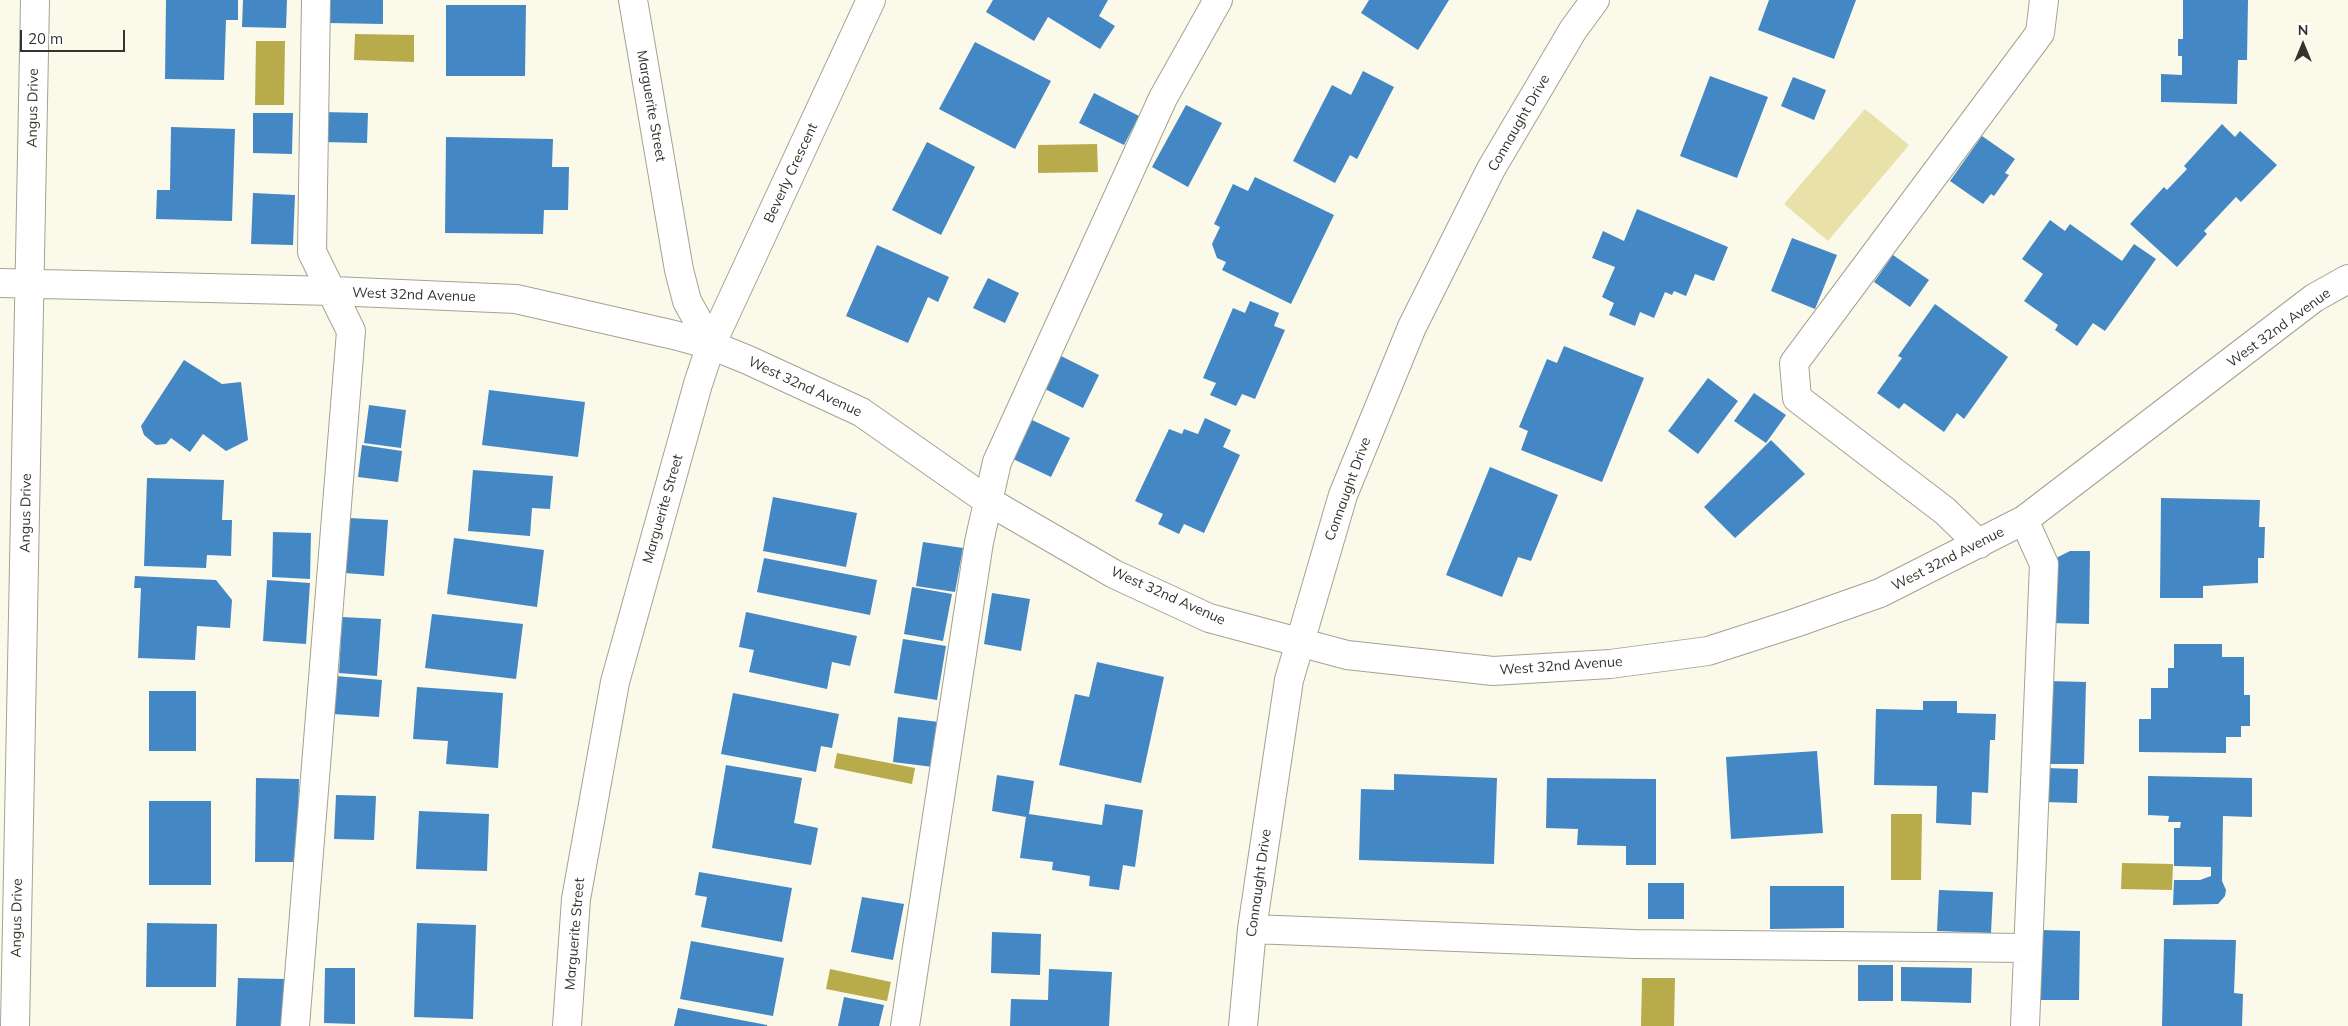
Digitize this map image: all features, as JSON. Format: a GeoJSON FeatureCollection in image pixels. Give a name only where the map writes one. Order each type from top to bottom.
{"type":"FeatureCollection","features":[{"type":"Feature","properties":{"kind":"street","name":"Angus Drive"},"geometry":{"type":"LineString","coordinates":[[15,1026],[35,0]]}},
{"type":"Feature","properties":{"kind":"street"},"geometry":{"type":"LineString","coordinates":[[295,1026],[351,331],[333,291],[312,252],[316,0]]}},
{"type":"Feature","properties":{"kind":"street","name":"Marguerite Street"},"geometry":{"type":"LineString","coordinates":[[567,1026],[576,899],[615,682],[698,384],[711,345],[687,301],[679,270],[633,0]]}},
{"type":"Feature","properties":{"kind":"street","name":"Beverly Crescent"},"geometry":{"type":"LineString","coordinates":[[711,345],[871,0]]}},
{"type":"Feature","properties":{"kind":"street"},"geometry":{"type":"LineString","coordinates":[[904,1026],[979,542],[997,462],[1155,116],[1218,0]]}},
{"type":"Feature","properties":{"kind":"street","name":"Connaught Drive"},"geometry":{"type":"LineString","coordinates":[[1243,1026],[1252,929],[1288,686],[1343,496],[1412,327],[1491,169],[1573,30],[1595,0]]}},
{"type":"Feature","properties":{"kind":"street"},"geometry":{"type":"LineString","coordinates":[[1979,544],[1946,511],[1797,398],[1794,363],[2040,33],[2044,0]]}},
{"type":"Feature","properties":{"kind":"street","name":"West 32nd Avenue"},"geometry":{"type":"LineString","coordinates":[[0,282],[333,291],[516,299],[656,330],[711,345],[861,412],[988,501],[1114,574],[1209,618],[1347,655],[1494,670],[1610,664],[1708,651],[1880,593],[2024,520],[2314,298],[2348,279]]}},
{"type":"Feature","properties":{"kind":"street"},"geometry":{"type":"LineString","coordinates":[[2024,520],[2044,564],[2026,1026]]}},
{"type":"Feature","properties":{"kind":"street"},"geometry":{"type":"LineString","coordinates":[[1252,929],[1634,944],[2028,948]]}},
{"type":"Feature","properties":{"kind":"shaded area"},"geometry":{"type":"Polygon","coordinates":[[[355,34],[414,35],[414,62],[354,60],[355,34]]]}},
{"type":"Feature","properties":{"kind":"shaded area"},"geometry":{"type":"Polygon","coordinates":[[[256,41],[285,41],[284,105],[255,105],[256,41]]]}},
{"type":"Feature","properties":{"kind":"shaded area"},"geometry":{"type":"Polygon","coordinates":[[[1865,109],[1909,145],[1828,241],[1784,204],[1865,109]]]}},
{"type":"Feature","properties":{"kind":"shaded area"},"geometry":{"type":"Polygon","coordinates":[[[1097,144],[1098,172],[1038,173],[1038,145],[1097,144]]]}},
{"type":"Feature","properties":{"kind":"shaded area"},"geometry":{"type":"Polygon","coordinates":[[[837,753],[915,768],[912,784],[834,768],[837,753]]]}},
{"type":"Feature","properties":{"kind":"shaded area"},"geometry":{"type":"Polygon","coordinates":[[[1891,814],[1922,814],[1921,880],[1891,880],[1891,814]]]}},
{"type":"Feature","properties":{"kind":"shaded area"},"geometry":{"type":"Polygon","coordinates":[[[2122,863],[2173,864],[2172,890],[2121,889],[2122,863]]]}},
{"type":"Feature","properties":{"kind":"shaded area"},"geometry":{"type":"Polygon","coordinates":[[[830,969],[891,982],[887,1001],[826,989],[830,969]]]}},
{"type":"Feature","properties":{"kind":"shaded area"},"geometry":{"type":"Polygon","coordinates":[[[1642,978],[1675,978],[1674,1026],[1641,1026],[1642,978]]]}},
{"type":"Feature","properties":{"kind":"building"},"geometry":{"type":"Polygon","coordinates":[[[166,0],[238,0],[238,20],[226,20],[224,80],[165,79],[166,0]]]}},
{"type":"Feature","properties":{"kind":"building"},"geometry":{"type":"Polygon","coordinates":[[[243,0],[287,0],[286,28],[242,27],[243,0]]]}},
{"type":"Feature","properties":{"kind":"building"},"geometry":{"type":"Polygon","coordinates":[[[328,0],[383,0],[383,24],[328,23],[328,0]]]}},
{"type":"Feature","properties":{"kind":"building"},"geometry":{"type":"Polygon","coordinates":[[[993,0],[1108,0],[1099,16],[1115,26],[1100,49],[1048,17],[1034,41],[986,12],[993,0]]]}},
{"type":"Feature","properties":{"kind":"building"},"geometry":{"type":"Polygon","coordinates":[[[1369,0],[1449,0],[1418,50],[1361,13],[1369,0]]]}},
{"type":"Feature","properties":{"kind":"building"},"geometry":{"type":"Polygon","coordinates":[[[1769,0],[1856,0],[1834,59],[1758,30],[1769,0]]]}},
{"type":"Feature","properties":{"kind":"building"},"geometry":{"type":"Polygon","coordinates":[[[2183,0],[2248,0],[2247,60],[2238,60],[2237,104],[2161,102],[2161,74],[2182,75],[2182,56],[2178,56],[2178,39],[2183,39],[2183,0]]]}},
{"type":"Feature","properties":{"kind":"building"},"geometry":{"type":"Polygon","coordinates":[[[446,5],[526,5],[525,76],[446,76],[446,5]]]}},
{"type":"Feature","properties":{"kind":"building"},"geometry":{"type":"Polygon","coordinates":[[[975,42],[1051,81],[1015,149],[939,109],[975,42]]]}},
{"type":"Feature","properties":{"kind":"building"},"geometry":{"type":"Polygon","coordinates":[[[1363,71],[1394,87],[1357,159],[1350,155],[1335,183],[1293,161],[1332,85],[1351,95],[1363,71]]]}},
{"type":"Feature","properties":{"kind":"building"},"geometry":{"type":"Polygon","coordinates":[[[1710,76],[1768,97],[1737,178],[1680,156],[1710,76]]]}},
{"type":"Feature","properties":{"kind":"building"},"geometry":{"type":"Polygon","coordinates":[[[1793,77],[1826,90],[1814,120],[1781,106],[1793,77]]]}},
{"type":"Feature","properties":{"kind":"building"},"geometry":{"type":"Polygon","coordinates":[[[1094,93],[1139,116],[1124,145],[1079,123],[1094,93]]]}},
{"type":"Feature","properties":{"kind":"building"},"geometry":{"type":"Polygon","coordinates":[[[1186,105],[1222,123],[1188,187],[1152,167],[1186,105]]]}},
{"type":"Feature","properties":{"kind":"building"},"geometry":{"type":"Polygon","coordinates":[[[323,112],[368,113],[367,143],[322,142],[323,112]]]}},
{"type":"Feature","properties":{"kind":"building"},"geometry":{"type":"Polygon","coordinates":[[[253,113],[293,113],[292,154],[253,153],[253,113]]]}},
{"type":"Feature","properties":{"kind":"building"},"geometry":{"type":"Polygon","coordinates":[[[2222,124],[2235,137],[2240,131],[2277,165],[2241,202],[2236,197],[2204,231],[2207,234],[2177,267],[2130,224],[2164,187],[2167,190],[2187,169],[2184,166],[2222,124]]]}},
{"type":"Feature","properties":{"kind":"building"},"geometry":{"type":"Polygon","coordinates":[[[171,127],[235,129],[232,221],[156,219],[157,190],[170,190],[171,127]]]}},
{"type":"Feature","properties":{"kind":"building"},"geometry":{"type":"Polygon","coordinates":[[[1982,136],[2015,159],[2005,173],[2009,175],[1994,196],[1991,194],[1983,204],[1950,181],[1982,136]]]}},
{"type":"Feature","properties":{"kind":"building"},"geometry":{"type":"Polygon","coordinates":[[[446,137],[553,139],[552,167],[569,167],[568,210],[544,210],[543,234],[445,233],[446,137]]]}},
{"type":"Feature","properties":{"kind":"building"},"geometry":{"type":"Polygon","coordinates":[[[927,142],[975,167],[941,235],[892,210],[927,142]]]}},
{"type":"Feature","properties":{"kind":"building"},"geometry":{"type":"Polygon","coordinates":[[[1255,177],[1334,215],[1291,304],[1222,270],[1226,262],[1217,258],[1212,244],[1220,227],[1214,224],[1233,184],[1248,191],[1255,177]]]}},
{"type":"Feature","properties":{"kind":"building"},"geometry":{"type":"Polygon","coordinates":[[[253,193],[295,195],[293,245],[251,244],[253,193]]]}},
{"type":"Feature","properties":{"kind":"building"},"geometry":{"type":"Polygon","coordinates":[[[1637,209],[1728,247],[1714,281],[1695,274],[1686,296],[1674,291],[1672,295],[1665,292],[1654,318],[1640,312],[1635,326],[1609,315],[1614,303],[1602,297],[1615,267],[1592,258],[1603,231],[1624,241],[1637,209]]]}},
{"type":"Feature","properties":{"kind":"building"},"geometry":{"type":"Polygon","coordinates":[[[2050,220],[2065,231],[2070,224],[2122,261],[2134,244],[2156,259],[2105,331],[2093,323],[2077,346],[2055,330],[2058,325],[2024,301],[2043,274],[2022,259],[2050,220]]]}},
{"type":"Feature","properties":{"kind":"building"},"geometry":{"type":"Polygon","coordinates":[[[1792,238],[1837,255],[1815,309],[1771,291],[1792,238]]]}},
{"type":"Feature","properties":{"kind":"building"},"geometry":{"type":"Polygon","coordinates":[[[877,245],[949,277],[938,302],[928,297],[908,343],[846,316],[877,245]]]}},
{"type":"Feature","properties":{"kind":"building"},"geometry":{"type":"Polygon","coordinates":[[[1893,255],[1929,280],[1910,307],[1874,282],[1893,255]]]}},
{"type":"Feature","properties":{"kind":"building"},"geometry":{"type":"Polygon","coordinates":[[[988,278],[1019,293],[1005,323],[973,308],[988,278]]]}},
{"type":"Feature","properties":{"kind":"building"},"geometry":{"type":"Polygon","coordinates":[[[1250,301],[1279,313],[1274,326],[1285,330],[1255,399],[1242,394],[1236,406],[1210,395],[1216,383],[1203,378],[1233,308],[1245,313],[1250,301]]]}},
{"type":"Feature","properties":{"kind":"building"},"geometry":{"type":"Polygon","coordinates":[[[1935,304],[2008,357],[1964,419],[1957,413],[1944,432],[1904,403],[1899,409],[1877,393],[1902,358],[1898,356],[1935,304]]]}},
{"type":"Feature","properties":{"kind":"building"},"geometry":{"type":"Polygon","coordinates":[[[1564,346],[1644,378],[1602,482],[1521,450],[1528,431],[1519,427],[1547,359],[1557,363],[1564,346]]]}},
{"type":"Feature","properties":{"kind":"building"},"geometry":{"type":"Polygon","coordinates":[[[1059,355],[1099,375],[1083,408],[1043,388],[1059,355]]]}},
{"type":"Feature","properties":{"kind":"building"},"geometry":{"type":"Polygon","coordinates":[[[184,360],[222,384],[241,382],[248,440],[226,451],[203,434],[190,452],[171,438],[166,444],[156,445],[144,435],[141,426],[184,360]]]}},
{"type":"Feature","properties":{"kind":"building"},"geometry":{"type":"Polygon","coordinates":[[[1708,378],[1738,401],[1698,454],[1668,431],[1708,378]]]}},
{"type":"Feature","properties":{"kind":"building"},"geometry":{"type":"Polygon","coordinates":[[[489,390],[585,402],[578,457],[482,445],[489,390]]]}},
{"type":"Feature","properties":{"kind":"building"},"geometry":{"type":"Polygon","coordinates":[[[1754,393],[1786,415],[1766,443],[1734,421],[1754,393]]]}},
{"type":"Feature","properties":{"kind":"building"},"geometry":{"type":"Polygon","coordinates":[[[369,405],[406,410],[401,448],[364,443],[369,405]]]}},
{"type":"Feature","properties":{"kind":"building"},"geometry":{"type":"Polygon","coordinates":[[[1205,418],[1231,430],[1223,447],[1240,455],[1204,533],[1184,524],[1179,534],[1158,524],[1163,514],[1135,501],[1169,429],[1182,434],[1184,429],[1198,434],[1205,418]]]}},
{"type":"Feature","properties":{"kind":"building"},"geometry":{"type":"Polygon","coordinates":[[[1030,419],[1070,438],[1051,477],[1011,458],[1030,419]]]}},
{"type":"Feature","properties":{"kind":"building"},"geometry":{"type":"Polygon","coordinates":[[[1771,440],[1805,474],[1735,538],[1704,507],[1771,440]]]}},
{"type":"Feature","properties":{"kind":"building"},"geometry":{"type":"Polygon","coordinates":[[[362,445],[402,451],[398,482],[358,477],[362,445]]]}},
{"type":"Feature","properties":{"kind":"building"},"geometry":{"type":"Polygon","coordinates":[[[1490,467],[1558,495],[1531,561],[1518,557],[1502,597],[1446,575],[1490,467]]]}},
{"type":"Feature","properties":{"kind":"building"},"geometry":{"type":"Polygon","coordinates":[[[473,470],[553,476],[550,509],[532,508],[530,536],[468,531],[473,470]]]}},
{"type":"Feature","properties":{"kind":"building"},"geometry":{"type":"Polygon","coordinates":[[[147,478],[224,480],[222,520],[232,520],[231,556],[207,555],[206,568],[144,566],[147,478]]]}},
{"type":"Feature","properties":{"kind":"building"},"geometry":{"type":"Polygon","coordinates":[[[773,497],[857,513],[846,567],[763,551],[773,497]]]}},
{"type":"Feature","properties":{"kind":"building"},"geometry":{"type":"Polygon","coordinates":[[[2161,498],[2260,500],[2259,527],[2265,527],[2264,558],[2258,558],[2258,583],[2203,586],[2203,598],[2160,598],[2161,498]]]}},
{"type":"Feature","properties":{"kind":"building"},"geometry":{"type":"Polygon","coordinates":[[[349,518],[388,520],[384,576],[345,573],[349,518]]]}},
{"type":"Feature","properties":{"kind":"building"},"geometry":{"type":"Polygon","coordinates":[[[273,532],[311,533],[310,579],[272,577],[273,532]]]}},
{"type":"Feature","properties":{"kind":"building"},"geometry":{"type":"Polygon","coordinates":[[[454,538],[544,550],[537,607],[447,594],[454,538]]]}},
{"type":"Feature","properties":{"kind":"building"},"geometry":{"type":"Polygon","coordinates":[[[923,542],[963,548],[955,592],[916,586],[923,542]]]}},
{"type":"Feature","properties":{"kind":"building"},"geometry":{"type":"Polygon","coordinates":[[[2070,551],[2090,551],[2089,624],[2049,623],[2050,561],[2070,551]]]}},
{"type":"Feature","properties":{"kind":"building"},"geometry":{"type":"Polygon","coordinates":[[[764,558],[877,580],[870,615],[757,592],[764,558]]]}},
{"type":"Feature","properties":{"kind":"building"},"geometry":{"type":"Polygon","coordinates":[[[135,576],[216,580],[232,600],[230,628],[197,626],[195,660],[138,658],[141,588],[134,588],[135,576]]]}},
{"type":"Feature","properties":{"kind":"building"},"geometry":{"type":"Polygon","coordinates":[[[267,580],[310,583],[306,644],[263,641],[267,580]]]}},
{"type":"Feature","properties":{"kind":"building"},"geometry":{"type":"Polygon","coordinates":[[[912,587],[952,594],[943,641],[904,634],[912,587]]]}},
{"type":"Feature","properties":{"kind":"building"},"geometry":{"type":"Polygon","coordinates":[[[992,593],[1030,599],[1021,651],[984,644],[992,593]]]}},
{"type":"Feature","properties":{"kind":"building"},"geometry":{"type":"Polygon","coordinates":[[[746,612],[857,636],[850,666],[832,662],[827,689],[749,672],[754,650],[739,647],[746,612]]]}},
{"type":"Feature","properties":{"kind":"building"},"geometry":{"type":"Polygon","coordinates":[[[432,614],[523,624],[516,679],[425,668],[432,614]]]}},
{"type":"Feature","properties":{"kind":"building"},"geometry":{"type":"Polygon","coordinates":[[[342,617],[381,619],[377,676],[339,673],[342,617]]]}},
{"type":"Feature","properties":{"kind":"building"},"geometry":{"type":"Polygon","coordinates":[[[903,639],[946,646],[937,700],[894,693],[903,639]]]}},
{"type":"Feature","properties":{"kind":"building"},"geometry":{"type":"Polygon","coordinates":[[[2174,644],[2222,644],[2222,657],[2244,657],[2244,695],[2250,695],[2250,726],[2241,726],[2241,737],[2226,737],[2226,753],[2139,752],[2139,719],[2151,719],[2151,688],[2168,688],[2168,668],[2174,668],[2174,644]]]}},
{"type":"Feature","properties":{"kind":"building"},"geometry":{"type":"Polygon","coordinates":[[[1097,662],[1164,677],[1141,783],[1059,765],[1075,694],[1089,697],[1097,662]]]}},
{"type":"Feature","properties":{"kind":"building"},"geometry":{"type":"Polygon","coordinates":[[[336,676],[382,680],[379,717],[333,714],[336,676]]]}},
{"type":"Feature","properties":{"kind":"building"},"geometry":{"type":"Polygon","coordinates":[[[2048,681],[2086,682],[2084,764],[2043,764],[2048,681]]]}},
{"type":"Feature","properties":{"kind":"building"},"geometry":{"type":"Polygon","coordinates":[[[417,687],[503,693],[498,768],[446,764],[448,741],[413,739],[417,687]]]}},
{"type":"Feature","properties":{"kind":"building"},"geometry":{"type":"Polygon","coordinates":[[[149,691],[196,691],[196,751],[149,751],[149,691]]]}},
{"type":"Feature","properties":{"kind":"building"},"geometry":{"type":"Polygon","coordinates":[[[733,693],[839,714],[832,748],[821,746],[816,772],[721,754],[733,693]]]}},
{"type":"Feature","properties":{"kind":"building"},"geometry":{"type":"Polygon","coordinates":[[[1923,701],[1957,701],[1957,713],[1996,714],[1995,740],[1990,740],[1988,793],[1972,792],[1971,825],[1936,823],[1937,786],[1874,785],[1876,709],[1923,710],[1923,701]]]}},
{"type":"Feature","properties":{"kind":"building"},"geometry":{"type":"Polygon","coordinates":[[[898,717],[939,722],[933,767],[893,762],[898,717]]]}},
{"type":"Feature","properties":{"kind":"building"},"geometry":{"type":"Polygon","coordinates":[[[1817,751],[1823,833],[1731,839],[1726,757],[1817,751]]]}},
{"type":"Feature","properties":{"kind":"building"},"geometry":{"type":"Polygon","coordinates":[[[726,765],[802,778],[794,823],[818,828],[811,865],[712,848],[726,765]]]}},
{"type":"Feature","properties":{"kind":"building"},"geometry":{"type":"Polygon","coordinates":[[[2046,768],[2078,769],[2077,803],[2045,802],[2046,768]]]}},
{"type":"Feature","properties":{"kind":"building"},"geometry":{"type":"Polygon","coordinates":[[[1394,774],[1497,778],[1494,864],[1359,860],[1361,789],[1394,790],[1394,774]]]}},
{"type":"Feature","properties":{"kind":"building"},"geometry":{"type":"Polygon","coordinates":[[[997,775],[1034,781],[1029,814],[1102,825],[1105,804],[1143,810],[1135,867],[1123,865],[1119,890],[1089,886],[1090,876],[1052,870],[1053,862],[1020,858],[1026,817],[992,811],[997,775]]]}},
{"type":"Feature","properties":{"kind":"building"},"geometry":{"type":"Polygon","coordinates":[[[2148,776],[2252,778],[2252,817],[2223,816],[2222,881],[2226,890],[2225,896],[2218,904],[2173,905],[2174,880],[2200,880],[2211,876],[2211,867],[2174,866],[2174,828],[2180,828],[2181,822],[2168,822],[2169,816],[2148,815],[2148,776]]]}},
{"type":"Feature","properties":{"kind":"building"},"geometry":{"type":"Polygon","coordinates":[[[256,778],[299,779],[297,862],[255,862],[256,778]]]}},
{"type":"Feature","properties":{"kind":"building"},"geometry":{"type":"Polygon","coordinates":[[[1547,778],[1656,779],[1656,865],[1626,865],[1626,846],[1577,845],[1578,829],[1546,828],[1547,778]]]}},
{"type":"Feature","properties":{"kind":"building"},"geometry":{"type":"Polygon","coordinates":[[[336,795],[376,796],[374,840],[334,839],[336,795]]]}},
{"type":"Feature","properties":{"kind":"building"},"geometry":{"type":"Polygon","coordinates":[[[149,801],[211,801],[211,885],[149,885],[149,801]]]}},
{"type":"Feature","properties":{"kind":"building"},"geometry":{"type":"Polygon","coordinates":[[[419,811],[489,814],[487,871],[416,869],[419,811]]]}},
{"type":"Feature","properties":{"kind":"building"},"geometry":{"type":"Polygon","coordinates":[[[699,872],[792,888],[782,942],[701,927],[707,897],[695,895],[699,872]]]}},
{"type":"Feature","properties":{"kind":"building"},"geometry":{"type":"Polygon","coordinates":[[[1648,883],[1684,883],[1684,919],[1648,919],[1648,883]]]}},
{"type":"Feature","properties":{"kind":"building"},"geometry":{"type":"Polygon","coordinates":[[[1770,886],[1844,886],[1844,928],[1770,929],[1770,886]]]}},
{"type":"Feature","properties":{"kind":"building"},"geometry":{"type":"Polygon","coordinates":[[[1939,890],[1993,892],[1991,933],[1937,931],[1939,890]]]}},
{"type":"Feature","properties":{"kind":"building"},"geometry":{"type":"Polygon","coordinates":[[[862,897],[904,904],[893,960],[851,952],[862,897]]]}},
{"type":"Feature","properties":{"kind":"building"},"geometry":{"type":"Polygon","coordinates":[[[147,923],[217,924],[216,987],[146,987],[147,923]]]}},
{"type":"Feature","properties":{"kind":"building"},"geometry":{"type":"Polygon","coordinates":[[[417,923],[476,925],[473,1019],[414,1017],[417,923]]]}},
{"type":"Feature","properties":{"kind":"building"},"geometry":{"type":"Polygon","coordinates":[[[2039,930],[2080,931],[2079,1000],[2038,1000],[2039,930]]]}},
{"type":"Feature","properties":{"kind":"building"},"geometry":{"type":"Polygon","coordinates":[[[992,932],[1041,934],[1040,975],[991,973],[992,932]]]}},
{"type":"Feature","properties":{"kind":"building"},"geometry":{"type":"Polygon","coordinates":[[[2164,939],[2236,940],[2234,993],[2243,994],[2242,1026],[2162,1026],[2164,939]]]}},
{"type":"Feature","properties":{"kind":"building"},"geometry":{"type":"Polygon","coordinates":[[[691,941],[784,958],[773,1016],[680,999],[691,941]]]}},
{"type":"Feature","properties":{"kind":"building"},"geometry":{"type":"Polygon","coordinates":[[[1858,965],[1893,965],[1893,1001],[1858,1001],[1858,965]]]}},
{"type":"Feature","properties":{"kind":"building"},"geometry":{"type":"Polygon","coordinates":[[[1901,967],[1972,968],[1971,1003],[1901,1001],[1901,967]]]}},
{"type":"Feature","properties":{"kind":"building"},"geometry":{"type":"Polygon","coordinates":[[[325,968],[355,968],[355,1024],[324,1023],[325,968]]]}},
{"type":"Feature","properties":{"kind":"building"},"geometry":{"type":"Polygon","coordinates":[[[1049,969],[1112,972],[1109,1026],[1010,1026],[1011,999],[1048,1000],[1049,969]]]}},
{"type":"Feature","properties":{"kind":"building"},"geometry":{"type":"Polygon","coordinates":[[[238,978],[285,979],[284,1026],[236,1026],[238,978]]]}},
{"type":"Feature","properties":{"kind":"building"},"geometry":{"type":"Polygon","coordinates":[[[844,997],[884,1005],[879,1026],[838,1026],[844,997]]]}},
{"type":"Feature","properties":{"kind":"building"},"geometry":{"type":"Polygon","coordinates":[[[678,1008],[767,1025],[767,1026],[674,1026],[678,1008]]]}}]}
